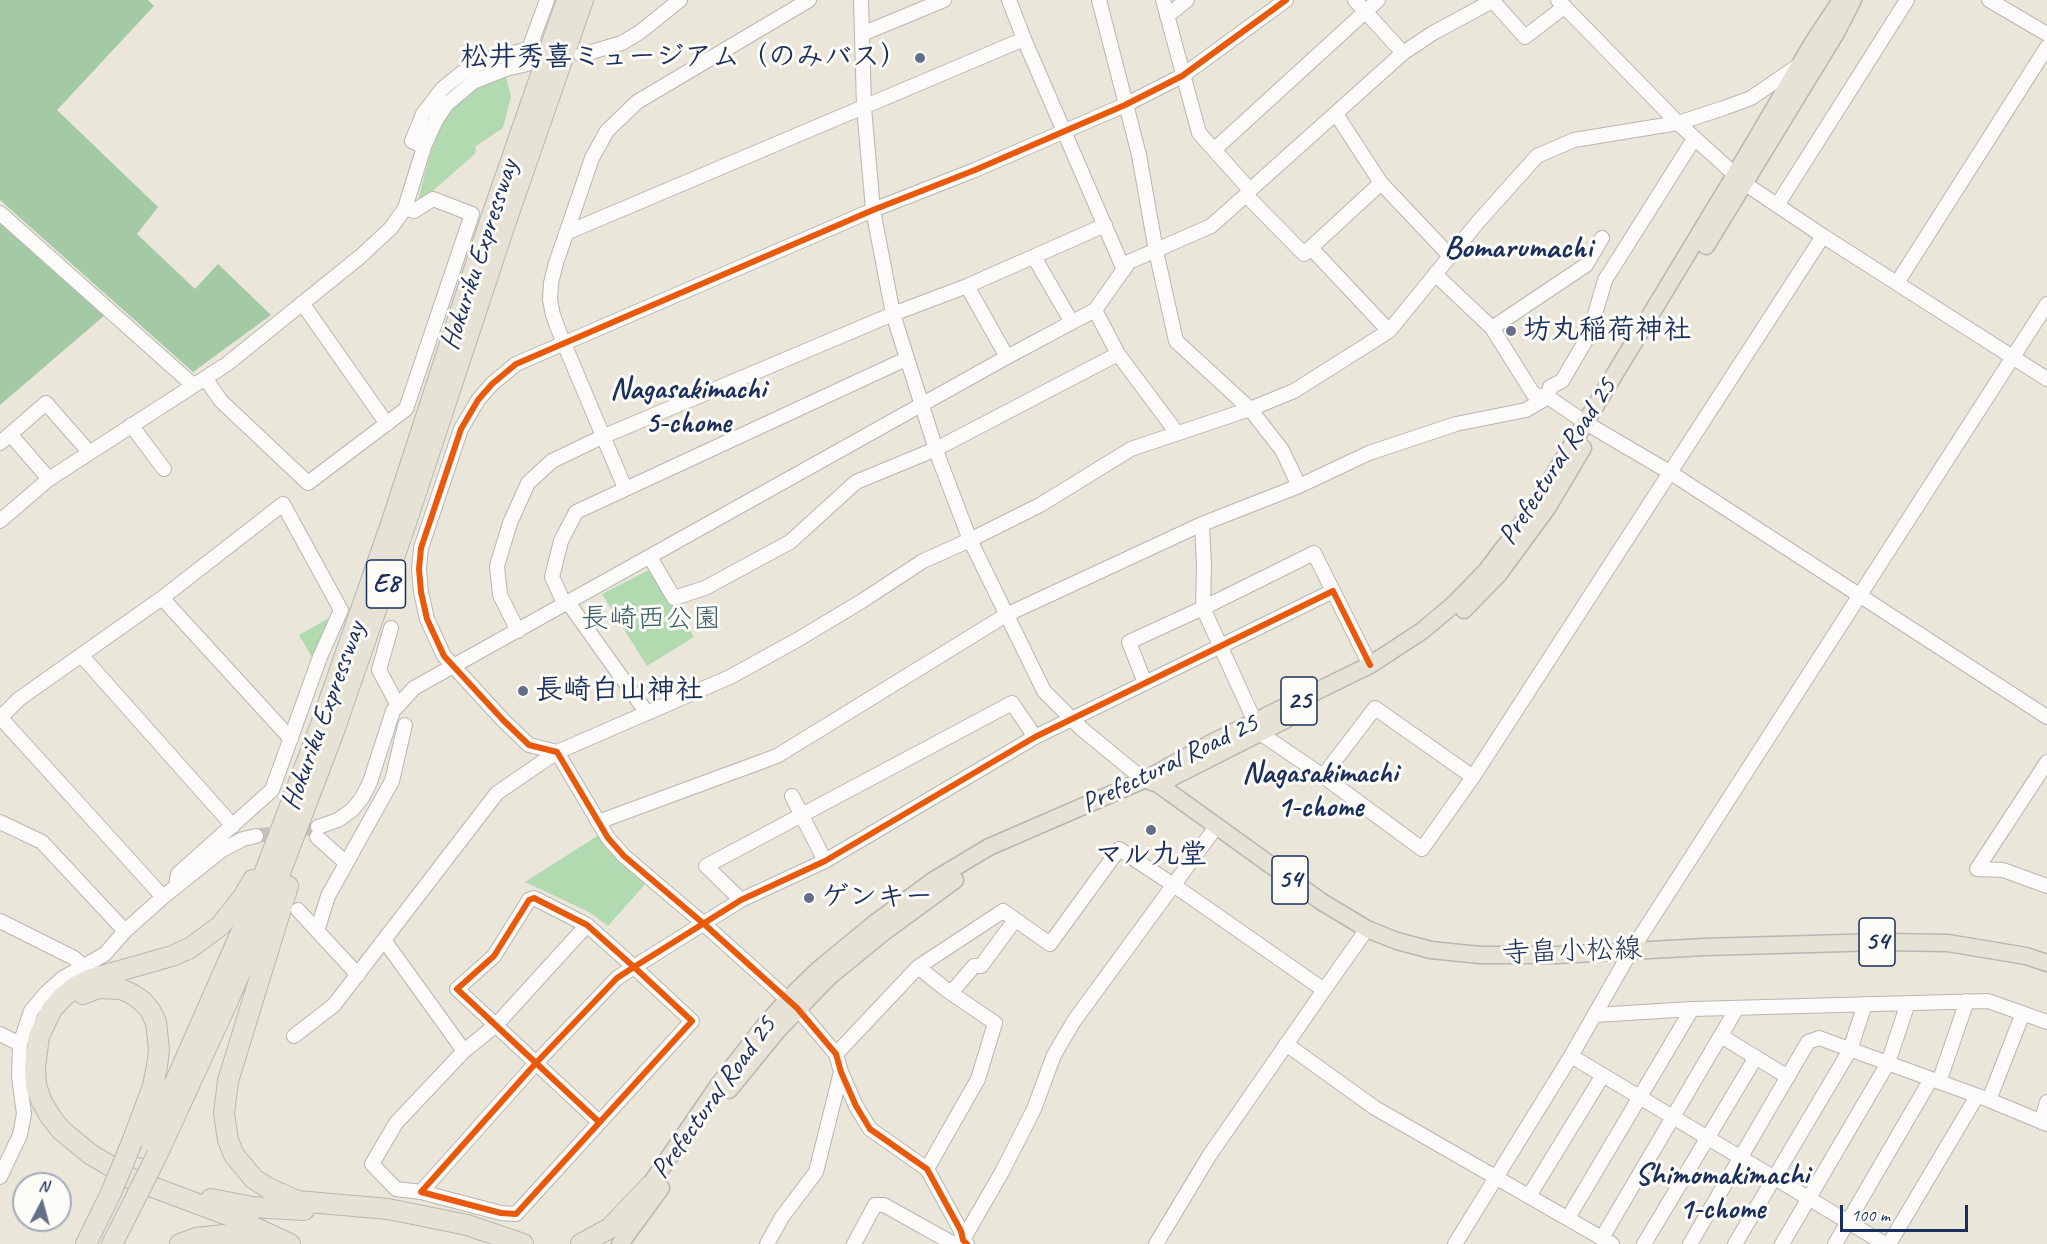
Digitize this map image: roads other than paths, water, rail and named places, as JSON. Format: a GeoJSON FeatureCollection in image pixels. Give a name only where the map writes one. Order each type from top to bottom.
{"type":"FeatureCollection","features":[{"type":"Feature","properties":{"kind":"highway","name":"Hokuriku Expressway"},"geometry":{"type":"LineString","coordinates":[[96,1244],[121,1198],[191,1048],[247,919],[280,835],[358,622],[493,213],[567,0]]}},
{"type":"Feature","properties":{"kind":"highway","name":"Hokuriku Expressway"},"geometry":{"type":"LineString","coordinates":[[144,1148],[210,1043],[250,950],[334,731],[583,0]]}},
{"type":"Feature","properties":{"kind":"highway"},"geometry":{"type":"LineString","coordinates":[[290,1244],[231,1216],[134,1180],[76,1144],[50,1116],[41,1100],[36,1084],[36,1051],[42,1029],[52,1009],[75,987],[107,973],[172,956],[190,948],[206,938],[232,913],[252,880],[278,825],[339,663],[358,622]]}},
{"type":"Feature","properties":{"kind":"highway"},"geometry":{"type":"LineString","coordinates":[[334,731],[228,1081],[224,1113],[228,1140],[234,1155],[254,1179],[297,1201],[388,1209],[454,1222],[523,1244]]}},
{"type":"Feature","properties":{"kind":"highway"},"geometry":{"type":"LineString","coordinates":[[86,1244],[121,1198],[144,1148],[159,1042],[156,1022],[150,1011],[132,993],[115,988],[98,988],[76,998],[58,1017],[47,1042],[45,1082],[49,1096],[64,1120],[75,1132],[103,1153],[128,1167],[155,1180],[203,1197],[252,1207],[275,1209],[308,1210],[352,1206]]}},
{"type":"Feature","properties":{"kind":"highway"},"geometry":{"type":"LineString","coordinates":[[581,1244],[610,1228],[650,1186]]}},
{"type":"Feature","properties":{"kind":"highway","name":"Hokuriku Expressway"},"geometry":{"type":"LineString","coordinates":[[112,1244],[121,1198]]}},
{"type":"Feature","properties":{"kind":"highway"},"geometry":{"type":"LineString","coordinates":[[180,1244],[196,1238],[224,1235],[265,1244]]}},
{"type":"Feature","properties":{"kind":"main road","name":"Prefectural Road 25"},"geometry":{"type":"LineString","coordinates":[[1740,179],[1801,64],[1840,0]]}},
{"type":"Feature","properties":{"kind":"main road","name":"Prefectural Road 25"},"geometry":{"type":"LineString","coordinates":[[1257,728],[1370,665],[1422,631],[1453,606],[1487,570],[1535,506],[1590,425],[1740,179],[1836,33],[1853,0]]}},
{"type":"Feature","properties":{"kind":"main road","name":"Prefectural Road 25"},"geometry":{"type":"LineString","coordinates":[[620,1244],[818,970],[875,923],[934,880],[989,847],[1152,782],[1213,742],[1257,728],[1374,674],[1425,642],[1463,611],[1498,575],[1542,516],[1590,425]]}},
{"type":"Feature","properties":{"kind":"main road","name":"寺畠小松線"},"geometry":{"type":"LineString","coordinates":[[1152,782],[1322,902],[1367,928],[1397,941],[1431,950],[1480,955],[1557,955],[1880,942],[1948,943],[2026,956],[2047,963]]}},
{"type":"Feature","properties":{"kind":"main road","name":"Prefectural Road 25"},"geometry":{"type":"LineString","coordinates":[[606,1244],[650,1186],[720,1083],[792,1004]]}},
{"type":"Feature","properties":{"kind":"street"},"geometry":{"type":"LineString","coordinates":[[424,147],[412,141],[423,114],[442,89],[463,72],[492,58],[529,49],[547,0]]}},
{"type":"Feature","properties":{"kind":"street"},"geometry":{"type":"LineString","coordinates":[[580,55],[622,43],[640,32],[680,0]]}},
{"type":"Feature","properties":{"kind":"street"},"geometry":{"type":"LineString","coordinates":[[625,488],[564,344],[550,300],[554,273],[592,158],[607,131],[637,102],[810,0]]}},
{"type":"Feature","properties":{"kind":"street"},"geometry":{"type":"LineString","coordinates":[[861,0],[864,107],[873,210],[893,314],[936,449],[970,540],[1044,691],[1071,718],[1133,771],[1152,782]]}},
{"type":"Feature","properties":{"kind":"street"},"geometry":{"type":"LineString","coordinates":[[862,34],[945,0]]}},
{"type":"Feature","properties":{"kind":"street"},"geometry":{"type":"LineString","coordinates":[[1009,0],[1124,270]]}},
{"type":"Feature","properties":{"kind":"street"},"geometry":{"type":"LineString","coordinates":[[1099,0],[1139,155],[1156,251],[1176,341],[1250,409],[1282,450],[1299,486]]}},
{"type":"Feature","properties":{"kind":"street"},"geometry":{"type":"LineString","coordinates":[[1163,0],[1199,133],[1250,190],[1402,53],[1433,33],[1493,0],[1525,37],[1561,3],[1678,123],[1740,179],[1823,236],[2047,379]]}},
{"type":"Feature","properties":{"kind":"street"},"geometry":{"type":"LineString","coordinates":[[1167,16],[1187,0]]}},
{"type":"Feature","properties":{"kind":"street"},"geometry":{"type":"LineString","coordinates":[[963,1243],[961,1231],[927,1169],[870,1129],[856,1106],[836,1054],[792,1004],[704,924],[624,856],[608,838],[557,752],[529,745],[444,656],[427,619],[421,592],[419,568],[422,548],[461,429],[478,400],[492,384],[516,364],[873,210],[975,170],[1064,129],[1125,105],[1182,76],[1286,0]]}},
{"type":"Feature","properties":{"kind":"street"},"geometry":{"type":"LineString","coordinates":[[1355,0],[1402,53]]}},
{"type":"Feature","properties":{"kind":"street"},"geometry":{"type":"LineString","coordinates":[[1215,149],[1378,0]]}},
{"type":"Feature","properties":{"kind":"street"},"geometry":{"type":"LineString","coordinates":[[1778,204],[1907,0]]}},
{"type":"Feature","properties":{"kind":"street"},"geometry":{"type":"LineString","coordinates":[[1989,0],[2047,34]]}},
{"type":"Feature","properties":{"kind":"street"},"geometry":{"type":"LineString","coordinates":[[566,233],[1024,39]]}},
{"type":"Feature","properties":{"kind":"street"},"geometry":{"type":"LineString","coordinates":[[1897,283],[2047,47]]}},
{"type":"Feature","properties":{"kind":"street"},"geometry":{"type":"LineString","coordinates":[[0,521],[49,479],[227,364],[376,243],[391,228],[405,208],[424,147],[436,120],[446,105],[458,93],[488,74],[527,64]]}},
{"type":"Feature","properties":{"kind":"street"},"geometry":{"type":"LineString","coordinates":[[294,1036],[334,1005],[497,793],[557,752],[739,672],[862,602],[923,561],[1040,505],[1131,449],[1250,409],[1294,391],[1389,331],[1449,256],[1537,156],[1574,140],[1678,123],[1751,98],[1801,64]]}},
{"type":"Feature","properties":{"kind":"street"},"geometry":{"type":"LineString","coordinates":[[1336,114],[1381,183],[1449,256]]}},
{"type":"Feature","properties":{"kind":"street"},"geometry":{"type":"LineString","coordinates":[[1548,398],[1550,387],[1562,381],[1589,335],[1605,280],[1694,138]]}},
{"type":"Feature","properties":{"kind":"street"},"geometry":{"type":"LineString","coordinates":[[396,698],[1071,321],[1095,310],[1129,262],[1211,226],[1246,195],[1304,254],[1381,183]]}},
{"type":"Feature","properties":{"kind":"street"},"geometry":{"type":"LineString","coordinates":[[0,213],[199,381],[308,483],[406,409],[472,214],[433,199],[414,211],[405,208]]}},
{"type":"Feature","properties":{"kind":"street"},"geometry":{"type":"LineString","coordinates":[[518,631],[500,595],[497,566],[510,523],[528,483],[552,461],[602,437],[893,314],[968,286],[1105,225]]}},
{"type":"Feature","properties":{"kind":"street"},"geometry":{"type":"LineString","coordinates":[[1202,524],[1203,608],[1257,728],[1422,849],[1473,777],[1823,236]]}},
{"type":"Feature","properties":{"kind":"street"},"geometry":{"type":"LineString","coordinates":[[1492,328],[1586,265],[1602,238]]}},
{"type":"Feature","properties":{"kind":"street"},"geometry":{"type":"LineString","coordinates":[[1311,248],[1389,331]]}},
{"type":"Feature","properties":{"kind":"street"},"geometry":{"type":"LineString","coordinates":[[1034,257],[1071,321]]}},
{"type":"Feature","properties":{"kind":"street"},"geometry":{"type":"LineString","coordinates":[[1435,274],[1492,328],[1534,394],[1548,398],[1671,473],[2047,717]]}},
{"type":"Feature","properties":{"kind":"street"},"geometry":{"type":"LineString","coordinates":[[968,286],[1007,357]]}},
{"type":"Feature","properties":{"kind":"street"},"geometry":{"type":"LineString","coordinates":[[302,303],[387,423]]}},
{"type":"Feature","properties":{"kind":"street"},"geometry":{"type":"LineString","coordinates":[[1455,1244],[1571,1056],[1631,951],[2047,304]]}},
{"type":"Feature","properties":{"kind":"street"},"geometry":{"type":"LineString","coordinates":[[1095,310],[1118,354],[1177,434]]}},
{"type":"Feature","properties":{"kind":"street"},"geometry":{"type":"LineString","coordinates":[[650,557],[674,598],[705,588],[790,542],[856,482],[936,449],[1118,354]]}},
{"type":"Feature","properties":{"kind":"street"},"geometry":{"type":"LineString","coordinates":[[647,713],[566,602],[552,577],[561,541],[576,512],[906,359]]}},
{"type":"Feature","properties":{"kind":"street"},"geometry":{"type":"LineString","coordinates":[[598,822],[777,756],[1006,615],[1202,524],[1299,486],[1369,453],[1456,424],[1526,410],[1548,398]]}},
{"type":"Feature","properties":{"kind":"street"},"geometry":{"type":"LineString","coordinates":[[49,479],[5,438],[46,403],[89,452]]}},
{"type":"Feature","properties":{"kind":"street"},"geometry":{"type":"LineString","coordinates":[[131,425],[164,469]]}},
{"type":"Feature","properties":{"kind":"street"},"geometry":{"type":"LineString","coordinates":[[163,897],[0,718],[19,699],[162,598],[283,504],[341,609],[328,653],[272,790],[178,874],[176,887]]}},
{"type":"Feature","properties":{"kind":"street"},"geometry":{"type":"LineString","coordinates":[[1145,682],[1129,642],[1314,553],[1370,665]]}},
{"type":"Feature","properties":{"kind":"street"},"geometry":{"type":"LineString","coordinates":[[421,1192],[536,1063],[617,978],[741,900],[825,861],[1035,737],[1333,591]]}},
{"type":"Feature","properties":{"kind":"street"},"geometry":{"type":"LineString","coordinates":[[162,598],[291,739]]}},
{"type":"Feature","properties":{"kind":"street"},"geometry":{"type":"LineString","coordinates":[[392,628],[379,670],[396,698]]}},
{"type":"Feature","properties":{"kind":"street"},"geometry":{"type":"LineString","coordinates":[[345,862],[318,832],[352,810],[362,798],[370,782],[396,698],[441,665],[435,655],[441,650]]}},
{"type":"Feature","properties":{"kind":"street"},"geometry":{"type":"LineString","coordinates":[[81,655],[233,826]]}},
{"type":"Feature","properties":{"kind":"street"},"geometry":{"type":"LineString","coordinates":[[741,900],[706,866],[1012,703],[1035,737]]}},
{"type":"Feature","properties":{"kind":"street"},"geometry":{"type":"LineString","coordinates":[[1323,776],[1375,708],[1473,777]]}},
{"type":"Feature","properties":{"kind":"street"},"geometry":{"type":"LineString","coordinates":[[317,931],[328,896],[345,862],[392,781],[405,724]]}},
{"type":"Feature","properties":{"kind":"street"},"geometry":{"type":"LineString","coordinates":[[2047,762],[1977,869],[2003,870],[2047,886]]}},
{"type":"Feature","properties":{"kind":"street"},"geometry":{"type":"LineString","coordinates":[[792,796],[825,861]]}},
{"type":"Feature","properties":{"kind":"street"},"geometry":{"type":"LineString","coordinates":[[0,822],[42,842],[125,932]]}},
{"type":"Feature","properties":{"kind":"street"},"geometry":{"type":"LineString","coordinates":[[963,1243],[1034,1109],[1054,1055],[1074,1021],[1216,827]]}},
{"type":"Feature","properties":{"kind":"street"},"geometry":{"type":"LineString","coordinates":[[0,1177],[6,1149],[20,1135],[24,1114],[19,1077],[20,1044],[31,1011],[63,978],[105,954],[163,897],[222,850],[243,838],[256,836]]}},
{"type":"Feature","properties":{"kind":"street"},"geometry":{"type":"LineString","coordinates":[[836,1054],[918,967],[1003,911],[1050,944],[1119,849],[1324,990]]}},
{"type":"Feature","properties":{"kind":"street"},"geometry":{"type":"LineString","coordinates":[[587,925],[496,1025],[464,1051],[396,1123],[372,1164],[396,1190],[421,1192],[501,1213],[516,1214],[692,1021],[587,925],[534,898],[529,900],[494,956],[457,989],[496,1025],[599,1122]]}},
{"type":"Feature","properties":{"kind":"street"},"geometry":{"type":"LineString","coordinates":[[298,910],[358,975]]}},
{"type":"Feature","properties":{"kind":"street"},"geometry":{"type":"LineString","coordinates":[[951,993],[974,966],[981,966],[1015,920]]}},
{"type":"Feature","properties":{"kind":"street"},"geometry":{"type":"LineString","coordinates":[[0,921],[74,958],[83,966]]}},
{"type":"Feature","properties":{"kind":"street"},"geometry":{"type":"LineString","coordinates":[[1156,1244],[1209,1156],[1367,928]]}},
{"type":"Feature","properties":{"kind":"street"},"geometry":{"type":"LineString","coordinates":[[384,940],[464,1051]]}},
{"type":"Feature","properties":{"kind":"street"},"geometry":{"type":"LineString","coordinates":[[918,967],[995,1023],[978,1079],[927,1169]]}},
{"type":"Feature","properties":{"kind":"street"},"geometry":{"type":"LineString","coordinates":[[1835,1244],[1935,1081],[1967,1001]]}},
{"type":"Feature","properties":{"kind":"street"},"geometry":{"type":"LineString","coordinates":[[1595,1015],[1692,1009],[1988,1001],[2047,1022]]}},
{"type":"Feature","properties":{"kind":"street"},"geometry":{"type":"LineString","coordinates":[[1782,1244],[1888,1063],[1908,1003]]}},
{"type":"Feature","properties":{"kind":"street"},"geometry":{"type":"LineString","coordinates":[[1735,1244],[1850,1050],[1865,1004]]}},
{"type":"Feature","properties":{"kind":"street"},"geometry":{"type":"LineString","coordinates":[[1286,1044],[1375,1108],[1607,1241],[1674,1117],[1737,1008]]}},
{"type":"Feature","properties":{"kind":"street"},"geometry":{"type":"LineString","coordinates":[[1568,1218],[1692,1009]]}},
{"type":"Feature","properties":{"kind":"street"},"geometry":{"type":"LineString","coordinates":[[1571,1056],[1887,1244],[1983,1098],[2023,1013]]}},
{"type":"Feature","properties":{"kind":"street"},"geometry":{"type":"LineString","coordinates":[[0,1034],[20,1044]]}},
{"type":"Feature","properties":{"kind":"street"},"geometry":{"type":"LineString","coordinates":[[1721,1036],[1788,1077]]}},
{"type":"Feature","properties":{"kind":"street"},"geometry":{"type":"LineString","coordinates":[[1690,1244],[1808,1042],[1819,1038],[1983,1098],[2044,1123],[2047,1102]]}},
{"type":"Feature","properties":{"kind":"street"},"geometry":{"type":"LineString","coordinates":[[1644,1244],[1756,1057]]}},
{"type":"Feature","properties":{"kind":"street"},"geometry":{"type":"LineString","coordinates":[[767,1244],[782,1217],[816,1172],[841,1072]]}},
{"type":"Feature","properties":{"kind":"street"},"geometry":{"type":"LineString","coordinates":[[1529,1196],[1603,1075]]}},
{"type":"Feature","properties":{"kind":"street"},"geometry":{"type":"LineString","coordinates":[[854,1244],[875,1205],[884,1205],[954,1244],[963,1243]]}},
{"type":"Feature","properties":{"kind":"tunnel"},"geometry":{"type":"LineString","coordinates":[[334,655],[379,670]]}},
{"type":"Feature","properties":{"kind":"tunnel"},"geometry":{"type":"LineString","coordinates":[[256,836],[318,827]]}},
{"type":"Feature","properties":{"kind":"place","name":"松井秀喜ミュージアム（のみバス）"},"geometry":{"type":"Point","coordinates":[920,58]}},
{"type":"Feature","properties":{"kind":"place","name":"坊丸稲荷神社"},"geometry":{"type":"Point","coordinates":[1511,331]}},
{"type":"Feature","properties":{"kind":"place","name":"長崎白山神社"},"geometry":{"type":"Point","coordinates":[523,691]}},
{"type":"Feature","properties":{"kind":"place","name":"マル九堂"},"geometry":{"type":"Point","coordinates":[1151,830]}},
{"type":"Feature","properties":{"kind":"place","name":"ゲンキー"},"geometry":{"type":"Point","coordinates":[809,898]}},
{"type":"Feature","properties":{"kind":"district","name":"Bomarumachi"},"geometry":{"type":"Point","coordinates":[1518,249]}},
{"type":"Feature","properties":{"kind":"district","name":"Nagasakimachi 5-chome"},"geometry":{"type":"Point","coordinates":[688,407]}},
{"type":"Feature","properties":{"kind":"district","name":"Nagasakimachi 1-chome"},"geometry":{"type":"Point","coordinates":[1320,791]}},
{"type":"Feature","properties":{"kind":"district","name":"Shimomakimachi 1-chome"},"geometry":{"type":"Point","coordinates":[1722,1193]}},
{"type":"Feature","properties":{"kind":"park label","name":"長崎西公園"},"geometry":{"type":"Point","coordinates":[651,620]}}]}
